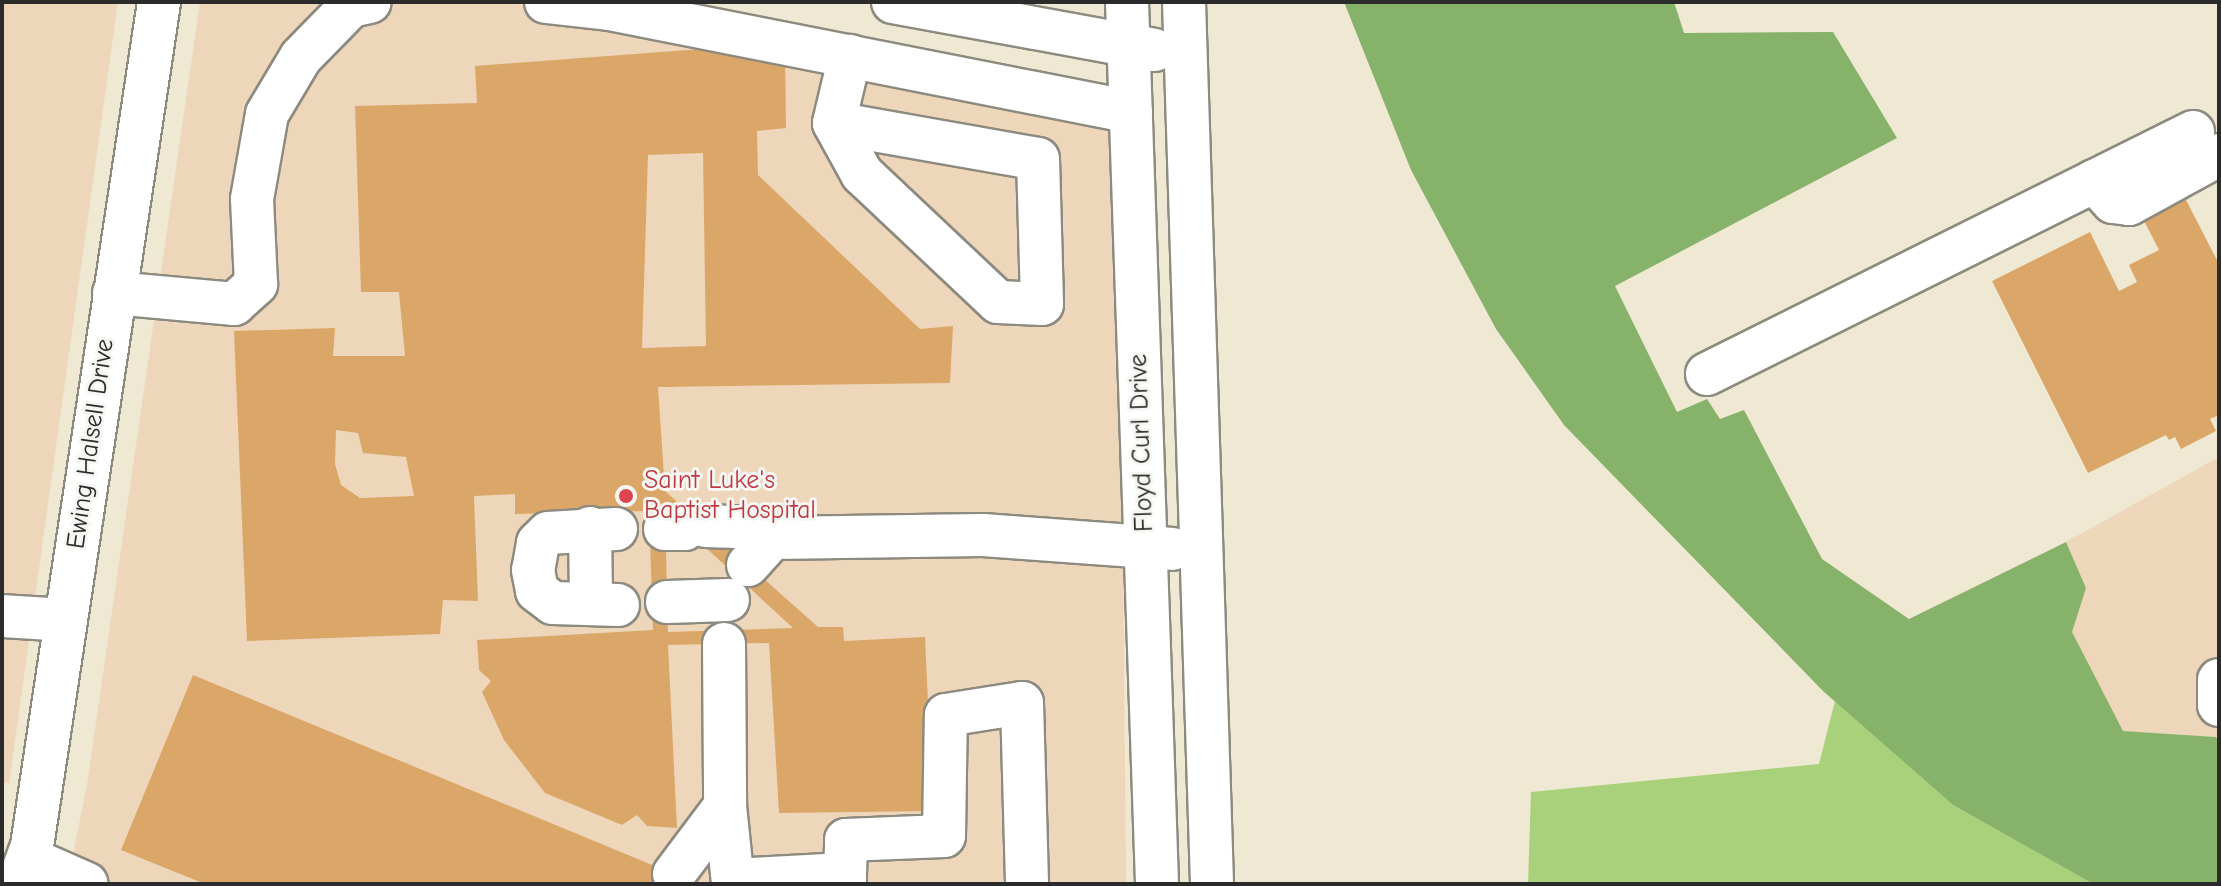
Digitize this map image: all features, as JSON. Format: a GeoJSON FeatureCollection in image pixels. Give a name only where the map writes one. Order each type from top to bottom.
{"type":"FeatureCollection","features":[{"type":"Feature","properties":{"kind":"street","name":"Ewing Halsell Drive"},"geometry":{"type":"LineString","coordinates":[[23,871],[65,620],[159,2]]}},
{"type":"Feature","properties":{"kind":"street"},"geometry":{"type":"LineString","coordinates":[[114,293],[234,304],[256,284],[252,199],[267,114],[301,57],[351,6],[370,2]]}},
{"type":"Feature","properties":{"kind":"street"},"geometry":{"type":"LineString","coordinates":[[546,2],[609,9],[1131,112]]}},
{"type":"Feature","properties":{"kind":"street"},"geometry":{"type":"LineString","coordinates":[[893,2],[1186,54]]}},
{"type":"Feature","properties":{"kind":"street","name":"Floyd Curl Drive"},"geometry":{"type":"LineString","coordinates":[[1127,2],[1157,884]]}},
{"type":"Feature","properties":{"kind":"street"},"geometry":{"type":"LineString","coordinates":[[1184,2],[1212,884]]}},
{"type":"Feature","properties":{"kind":"street"},"geometry":{"type":"LineString","coordinates":[[834,123],[1038,159],[1042,304],[998,302],[862,174],[834,123],[850,56]]}},
{"type":"Feature","properties":{"kind":"street"},"geometry":{"type":"LineString","coordinates":[[1707,374],[2094,181],[2113,202],[2129,204],[2206,143]]}},
{"type":"Feature","properties":{"kind":"street"},"geometry":{"type":"LineString","coordinates":[[685,528],[737,527],[739,592],[725,806],[733,882],[845,879],[846,840],[944,836],[946,715],[1022,703],[1027,884]]}},
{"type":"Feature","properties":{"kind":"street"},"geometry":{"type":"LineString","coordinates":[[603,528],[604,604],[553,603],[537,591],[533,570],[538,543],[548,533],[603,528]]}},
{"type":"Feature","properties":{"kind":"street"},"geometry":{"type":"LineString","coordinates":[[667,602],[739,592],[983,535],[1146,549],[1201,549]]}},
{"type":"Feature","properties":{"kind":"street"},"geometry":{"type":"LineString","coordinates":[[2,616],[65,620]]}},
{"type":"Feature","properties":{"kind":"street"},"geometry":{"type":"LineString","coordinates":[[2219,680],[2219,705]]}},
{"type":"Feature","properties":{"kind":"street"},"geometry":{"type":"LineString","coordinates":[[674,874],[725,806]]}},
{"type":"Feature","properties":{"kind":"street"},"geometry":{"type":"LineString","coordinates":[[23,871],[87,884]]}},
{"type":"Feature","properties":{"kind":"shaded area"},"geometry":{"type":"Polygon","coordinates":[[[2,2],[118,2],[9,784],[2,782],[2,2]]]}},
{"type":"Feature","properties":{"kind":"shaded area","name":"Saint Luke's Baptist Hospital"},"geometry":{"type":"Polygon","coordinates":[[[200,2],[671,2],[1119,92],[1126,884],[67,884],[87,785],[200,2]]]}},
{"type":"Feature","properties":{"kind":"shaded area"},"geometry":{"type":"Polygon","coordinates":[[[2219,457],[2219,742],[2216,737],[2123,731],[2071,632],[2086,588],[2066,542],[2219,457]]]}},
{"type":"Feature","properties":{"kind":"green space"},"geometry":{"type":"Polygon","coordinates":[[[1344,2],[1674,2],[1684,33],[1833,32],[1897,138],[1615,286],[1677,412],[1707,399],[1720,419],[1744,410],[1822,559],[1909,619],[2066,542],[2086,588],[2072,632],[2123,731],[2216,737],[2219,742],[2219,884],[2093,884],[1953,805],[1823,691],[1564,425],[1496,329],[1411,170],[1344,2]]]}},
{"type":"Feature","properties":{"kind":"green space"},"geometry":{"type":"Polygon","coordinates":[[[1835,701],[1953,805],[2093,884],[1528,884],[1531,792],[1819,764],[1835,701]]]}},
{"type":"Feature","properties":{"kind":"building"},"geometry":{"type":"Polygon","coordinates":[[[701,49],[785,52],[786,128],[757,131],[758,175],[920,329],[953,326],[950,383],[658,387],[665,491],[818,627],[843,627],[844,641],[925,637],[933,811],[779,813],[769,643],[668,645],[677,828],[647,826],[637,815],[622,825],[545,793],[504,740],[482,692],[491,681],[479,670],[477,640],[653,630],[649,511],[515,514],[515,494],[474,496],[478,601],[443,600],[440,634],[247,641],[234,331],[335,328],[333,356],[405,356],[399,292],[361,292],[355,106],[477,103],[475,66],[701,49]],[[703,153],[648,155],[642,348],[706,346],[703,153]],[[336,430],[335,464],[341,485],[360,498],[414,496],[406,457],[363,453],[358,433],[336,430]],[[665,510],[668,632],[793,628],[665,510]]]}},
{"type":"Feature","properties":{"kind":"building"},"geometry":{"type":"Polygon","coordinates":[[[2184,196],[2219,264],[2219,415],[2210,419],[2216,431],[2181,449],[2175,437],[2169,440],[2166,435],[2088,473],[1992,281],[2090,232],[2119,291],[2137,282],[2129,265],[2159,250],[2142,217],[2184,196]]]}},
{"type":"Feature","properties":{"kind":"building"},"geometry":{"type":"Polygon","coordinates":[[[193,675],[698,884],[205,884],[121,850],[193,675]]]}},
{"type":"Feature","properties":{"kind":"place","name":"Saint Luke's Baptist Hospital"},"geometry":{"type":"Point","coordinates":[626,496]}}]}
